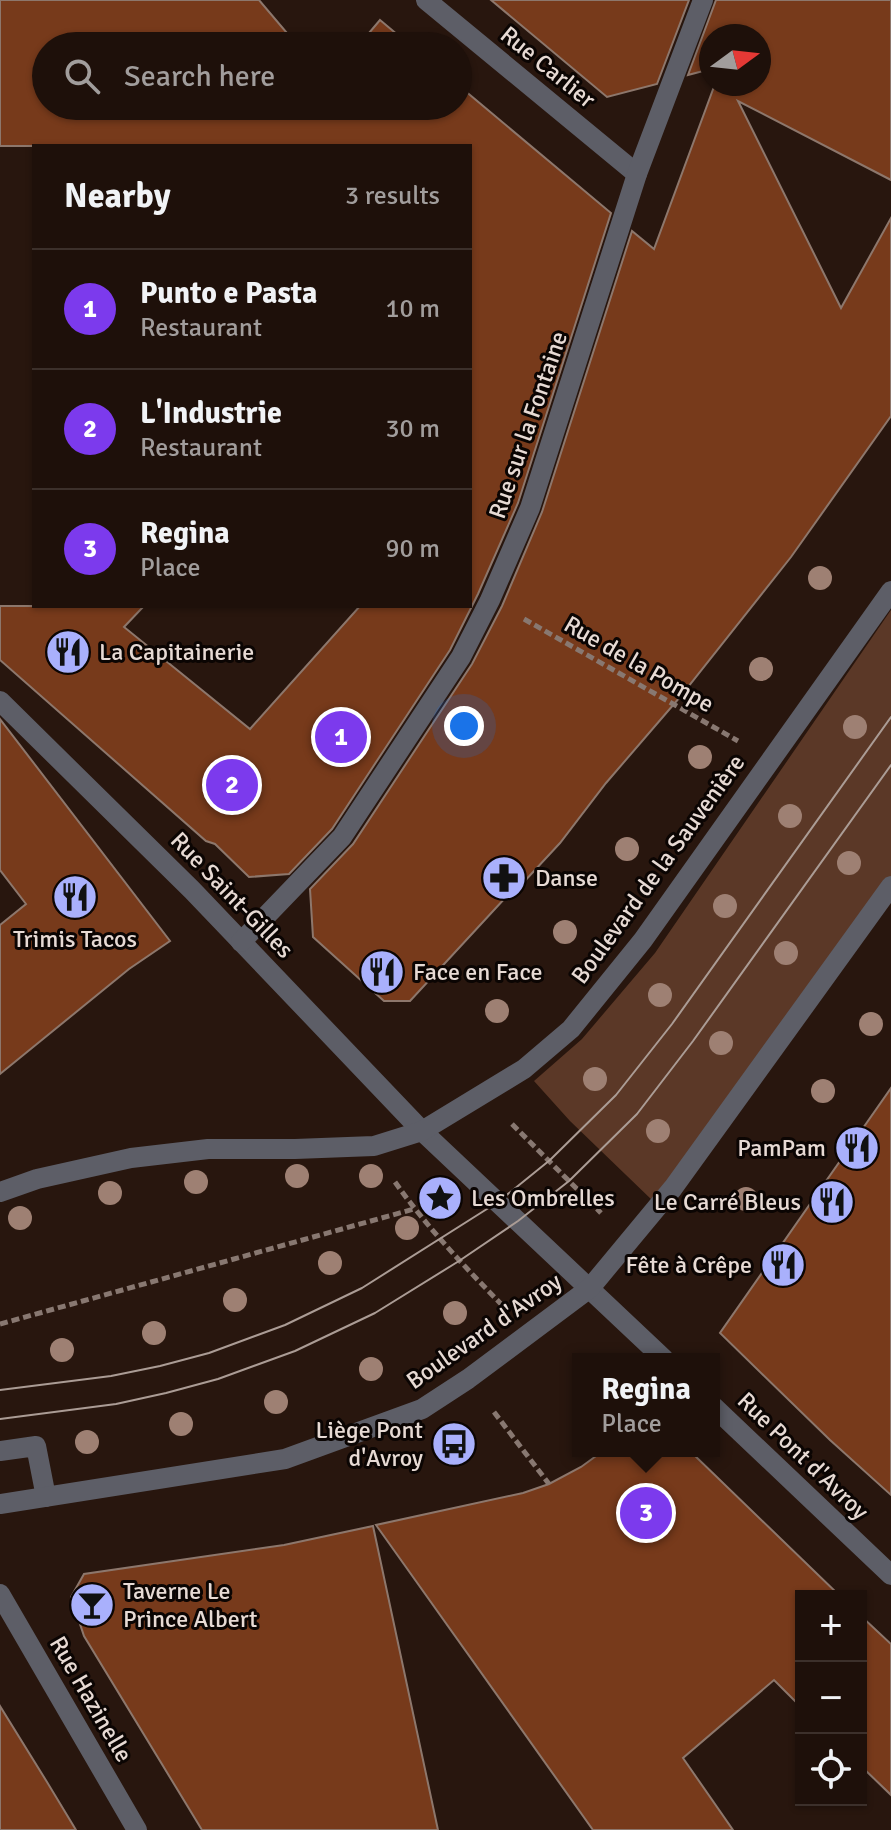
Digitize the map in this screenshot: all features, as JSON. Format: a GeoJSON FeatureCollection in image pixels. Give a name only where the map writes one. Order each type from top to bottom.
{"type":"FeatureCollection","features":[{"type":"Feature","properties":{"kind":"street","name":"Rue Carlier"},"geometry":{"type":"LineString","coordinates":[[426,0],[465,32]]}},
{"type":"Feature","properties":{"kind":"street","name":"Rue sur la Fontaine"},"geometry":{"type":"LineString","coordinates":[[241,942],[342,837],[461,657],[490,600],[530,508],[637,174],[703,0]]}},
{"type":"Feature","properties":{"kind":"street","name":"Rue Carlier"},"geometry":{"type":"LineString","coordinates":[[472,38],[637,174]]}},
{"type":"Feature","properties":{"kind":"street","name":"Boulevard de la Sauvenière"},"geometry":{"type":"LineString","coordinates":[[422,1131],[532,1064],[571,1029],[643,940],[891,591]]}},
{"type":"Feature","properties":{"kind":"street","name":"Rue Saint-Gilles"},"geometry":{"type":"LineString","coordinates":[[0,701],[192,890],[422,1131]]}},
{"type":"Feature","properties":{"kind":"street"},"geometry":{"type":"LineString","coordinates":[[658,1353],[590,1288],[673,1188],[891,886]]}},
{"type":"Feature","properties":{"kind":"street"},"geometry":{"type":"LineString","coordinates":[[0,1192],[37,1179],[131,1158],[208,1149],[374,1146],[422,1131]]}},
{"type":"Feature","properties":{"kind":"street","name":"Boulevard d'Avroy"},"geometry":{"type":"LineString","coordinates":[[0,1504],[285,1459],[422,1409],[468,1379],[590,1288],[422,1131]]}},
{"type":"Feature","properties":{"kind":"street","name":"Rue Pont d'Avroy"},"geometry":{"type":"LineString","coordinates":[[720,1413],[891,1575]]}},
{"type":"Feature","properties":{"kind":"street"},"geometry":{"type":"LineString","coordinates":[[0,1451],[36,1446],[46,1497]]}},
{"type":"Feature","properties":{"kind":"street","name":"Rue Hazinelle"},"geometry":{"type":"LineString","coordinates":[[0,1594],[137,1830]]}},
{"type":"Feature","properties":{"kind":"path","name":"Rue de la Pompe"},"geometry":{"type":"LineString","coordinates":[[490,600],[770,760]]}},
{"type":"Feature","properties":{"kind":"path"},"geometry":{"type":"LineString","coordinates":[[483,1095],[629,1241]]}},
{"type":"Feature","properties":{"kind":"path"},"geometry":{"type":"LineString","coordinates":[[374,1146],[414,1209],[529,1334]]}},
{"type":"Feature","properties":{"kind":"path"},"geometry":{"type":"LineString","coordinates":[[0,1324],[414,1209]]}},
{"type":"Feature","properties":{"kind":"path"},"geometry":{"type":"LineString","coordinates":[[468,1379],[549,1484]]}},
{"type":"Feature","properties":{"kind":"shaded area"},"geometry":{"type":"Polygon","coordinates":[[[891,610],[891,876],[669,1185],[653,1201],[570,1121],[534,1081],[582,1039],[655,953],[891,610]]]}},
{"type":"Feature","properties":{"kind":"building"},"geometry":{"type":"Polygon","coordinates":[[[0,0],[259,0],[286,32],[32,32],[32,120],[472,120],[472,97],[611,213],[518,503],[472,606],[472,144],[0,146],[0,0]]]}},
{"type":"Feature","properties":{"kind":"building"},"geometry":{"type":"Polygon","coordinates":[[[491,0],[689,0],[657,84],[607,97],[491,0]]]}},
{"type":"Feature","properties":{"kind":"building"},"geometry":{"type":"Polygon","coordinates":[[[716,0],[891,0],[891,180],[738,101],[841,308],[891,218],[891,416],[791,557],[560,843],[410,1001],[384,1001],[313,937],[310,889],[353,844],[472,664],[502,606],[542,512],[632,231],[654,249],[711,96],[771,96],[771,24],[707,24],[716,0]]]}},
{"type":"Feature","properties":{"kind":"building"},"geometry":{"type":"Polygon","coordinates":[[[380,20],[394,32],[370,32],[380,20]]]}},
{"type":"Feature","properties":{"kind":"building"},"geometry":{"type":"Polygon","coordinates":[[[699,46],[699,72],[688,75],[699,46]]]}},
{"type":"Feature","properties":{"kind":"building"},"geometry":{"type":"Polygon","coordinates":[[[0,606],[142,608],[124,627],[250,729],[358,608],[471,608],[450,650],[332,829],[289,874],[249,877],[215,844],[206,841],[0,660],[0,606]]]}},
{"type":"Feature","properties":{"kind":"building"},"geometry":{"type":"Polygon","coordinates":[[[0,719],[170,941],[129,969],[0,1074],[0,925],[26,904],[0,870],[0,719]]]}},
{"type":"Feature","properties":{"kind":"building"},"geometry":{"type":"Polygon","coordinates":[[[891,1088],[891,1495],[720,1333],[891,1088]]]}},
{"type":"Feature","properties":{"kind":"building"},"geometry":{"type":"Polygon","coordinates":[[[595,1457],[696,1457],[834,1590],[795,1590],[795,1701],[774,1680],[683,1758],[733,1830],[593,1830],[376,1525],[523,1493],[549,1484],[595,1457]]]}},
{"type":"Feature","properties":{"kind":"building"},"geometry":{"type":"Polygon","coordinates":[[[373,1526],[438,1830],[202,1830],[84,1636],[71,1597],[84,1574],[284,1545],[373,1526]]]}},
{"type":"Feature","properties":{"kind":"building"},"geometry":{"type":"Polygon","coordinates":[[[867,1622],[891,1644],[891,1795],[867,1772],[867,1622]]]}},
{"type":"Feature","properties":{"kind":"building"},"geometry":{"type":"Polygon","coordinates":[[[0,1706],[47,1782],[76,1830],[0,1830],[0,1706]]]}},
{"type":"Feature","properties":{"kind":"tram line"},"geometry":{"type":"LineString","coordinates":[[0,1390],[111,1376],[160,1366],[209,1353],[285,1325],[362,1288],[498,1202],[550,1160],[616,1095],[672,1024],[891,717]]}},
{"type":"Feature","properties":{"kind":"tram line"},"geometry":{"type":"LineString","coordinates":[[0,1419],[116,1404],[166,1393],[218,1379],[295,1351],[375,1313],[518,1221],[569,1181],[637,1114],[891,765]]}},
{"type":"Feature","properties":{"kind":"place","name":"La Capitainerie"},"geometry":{"type":"Point","coordinates":[68,652]}},
{"type":"Feature","properties":{"kind":"place","name":"Punto e Pasta"},"geometry":{"type":"Point","coordinates":[341,737]}},
{"type":"Feature","properties":{"kind":"place","name":"L'Industrie"},"geometry":{"type":"Point","coordinates":[232,785]}},
{"type":"Feature","properties":{"kind":"place","name":"Danse"},"geometry":{"type":"Point","coordinates":[504,878]}},
{"type":"Feature","properties":{"kind":"place","name":"Trimis Tacos"},"geometry":{"type":"Point","coordinates":[75,897]}},
{"type":"Feature","properties":{"kind":"place","name":"Face en Face"},"geometry":{"type":"Point","coordinates":[382,972]}},
{"type":"Feature","properties":{"kind":"place","name":"PamPam"},"geometry":{"type":"Point","coordinates":[857,1148]}},
{"type":"Feature","properties":{"kind":"place","name":"Les Ombrelles"},"geometry":{"type":"Point","coordinates":[440,1198]}},
{"type":"Feature","properties":{"kind":"place","name":"Le Carré Bleus"},"geometry":{"type":"Point","coordinates":[832,1202]}},
{"type":"Feature","properties":{"kind":"place","name":"Fête à Crêpe"},"geometry":{"type":"Point","coordinates":[783,1265]}},
{"type":"Feature","properties":{"kind":"place","name":"Liège Pont d'Avroy"},"geometry":{"type":"Point","coordinates":[454,1444]}},
{"type":"Feature","properties":{"kind":"place","name":"Regina"},"geometry":{"type":"Point","coordinates":[646,1513]}},
{"type":"Feature","properties":{"kind":"place","name":"Taverne Le Prince Albert"},"geometry":{"type":"Point","coordinates":[92,1605]}}]}
